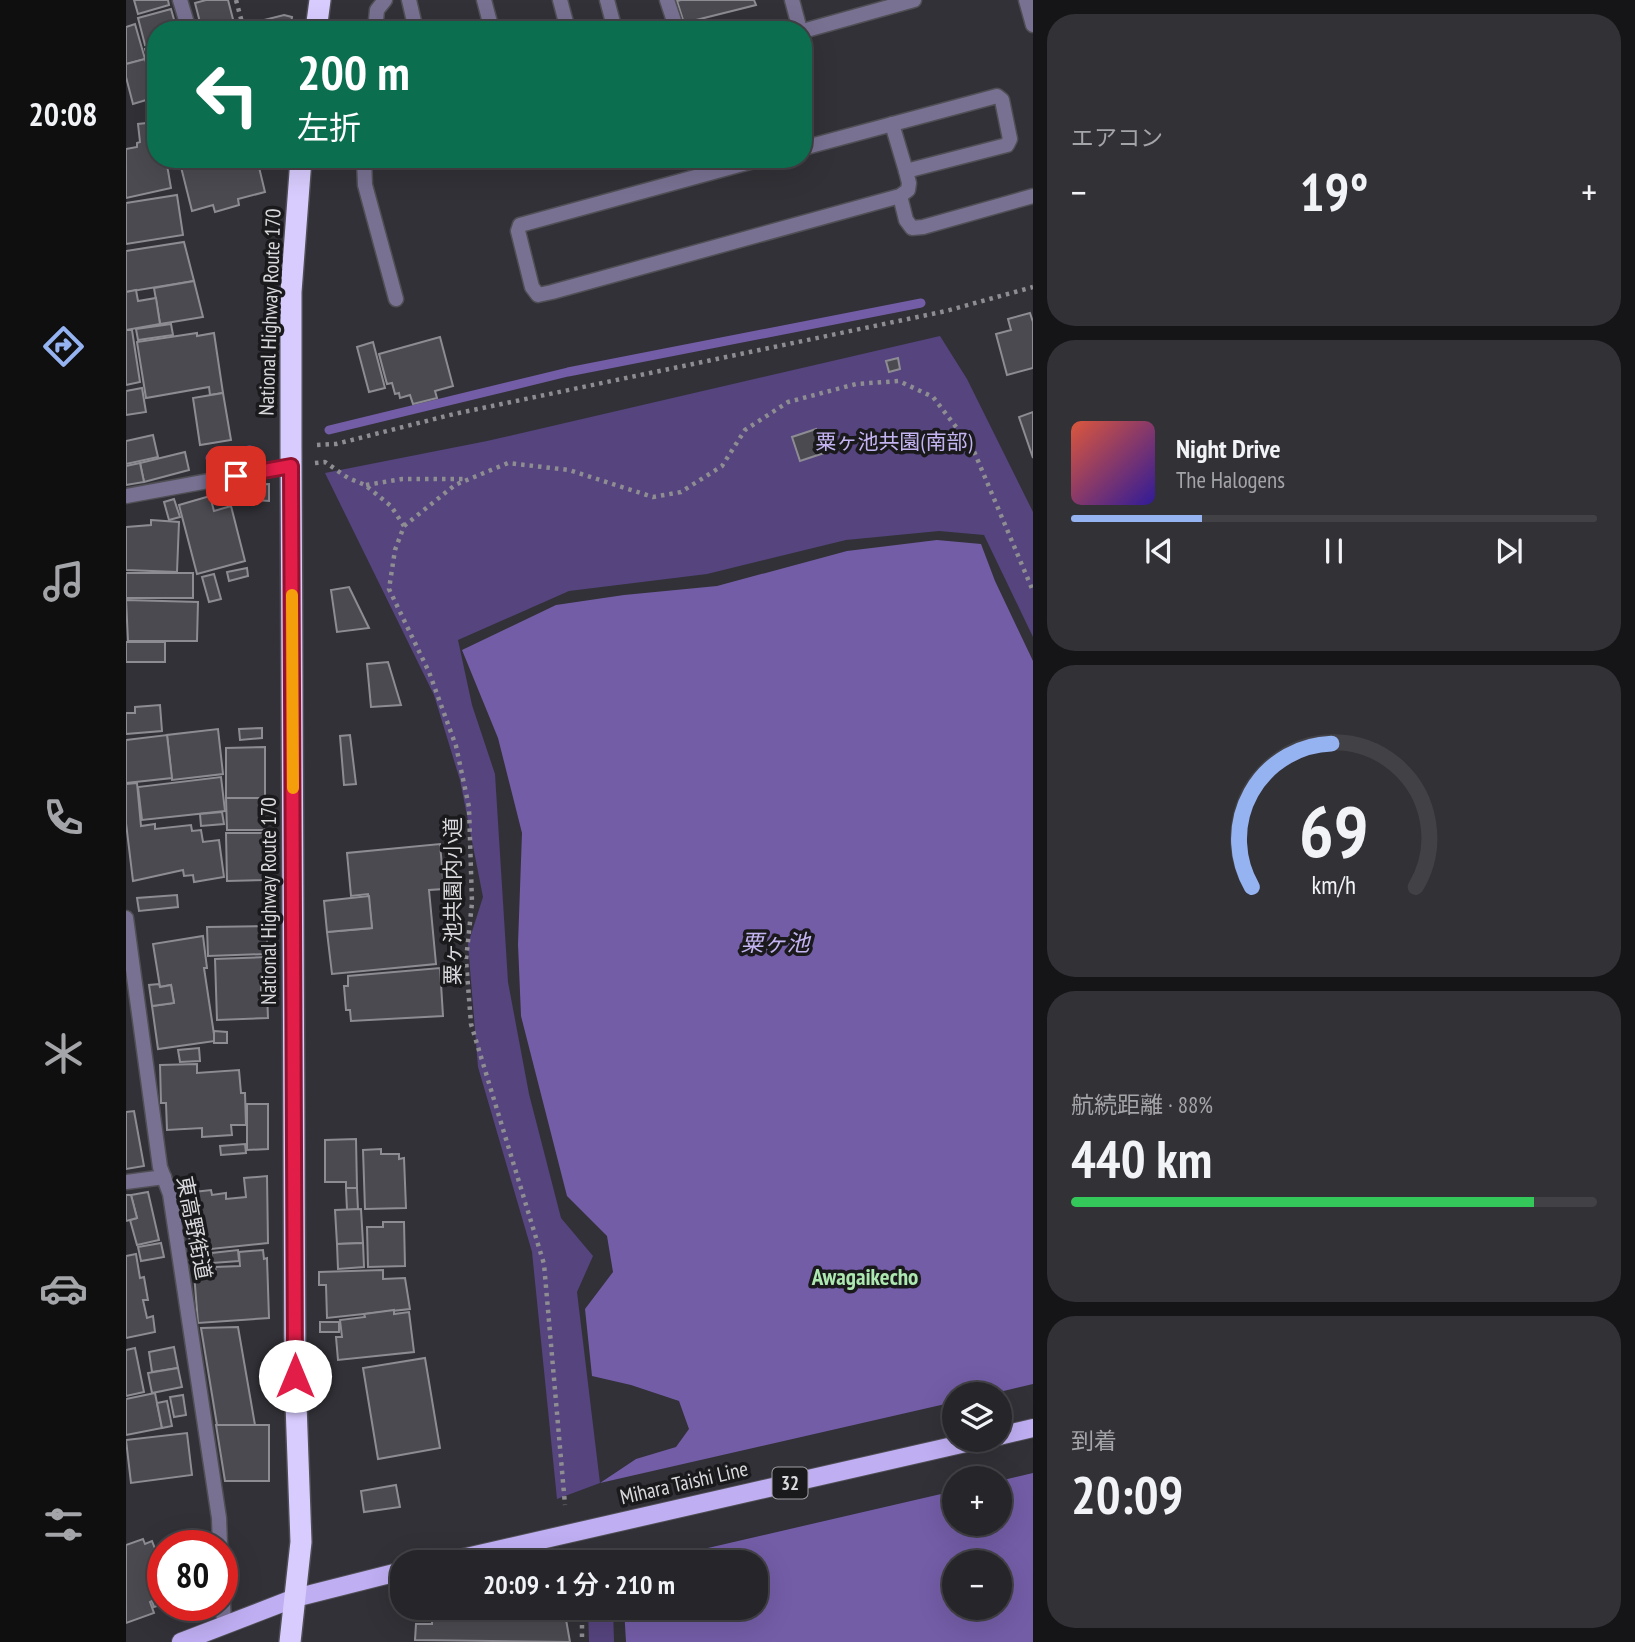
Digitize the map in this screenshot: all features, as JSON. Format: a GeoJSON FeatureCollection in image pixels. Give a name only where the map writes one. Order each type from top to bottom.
{"type":"FeatureCollection","features":[{"type":"Feature","properties":{"kind":"highway"},"geometry":{"type":"LineString","coordinates":[[317,21],[320,0]]}},
{"type":"Feature","properties":{"kind":"highway","name":"National Highway Route 170"},"geometry":{"type":"LineString","coordinates":[[290,1642],[302,1542],[295,1376],[291,457],[291,292],[300,168]]}},
{"type":"Feature","properties":{"kind":"main road"},"geometry":{"type":"LineString","coordinates":[[1012,1433],[1033,1428]]}},
{"type":"Feature","properties":{"kind":"main road","name":"Mihara Taishi Line"},"geometry":{"type":"LineString","coordinates":[[495,1550],[942,1448]]}},
{"type":"Feature","properties":{"kind":"main road"},"geometry":{"type":"LineString","coordinates":[[181,1642],[295,1598],[390,1574]]}},
{"type":"Feature","properties":{"kind":"street"},"geometry":{"type":"LineString","coordinates":[[180,0],[186,21]]}},
{"type":"Feature","properties":{"kind":"street"},"geometry":{"type":"LineString","coordinates":[[376,21],[377,10],[385,0]]}},
{"type":"Feature","properties":{"kind":"street"},"geometry":{"type":"LineString","coordinates":[[409,0],[414,21]]}},
{"type":"Feature","properties":{"kind":"street"},"geometry":{"type":"LineString","coordinates":[[484,0],[490,21]]}},
{"type":"Feature","properties":{"kind":"street"},"geometry":{"type":"LineString","coordinates":[[560,0],[566,21]]}},
{"type":"Feature","properties":{"kind":"street"},"geometry":{"type":"LineString","coordinates":[[607,0],[613,21]]}},
{"type":"Feature","properties":{"kind":"street"},"geometry":{"type":"LineString","coordinates":[[667,0],[674,21]]}},
{"type":"Feature","properties":{"kind":"street"},"geometry":{"type":"LineString","coordinates":[[792,0],[799,21]]}},
{"type":"Feature","properties":{"kind":"street"},"geometry":{"type":"LineString","coordinates":[[812,27],[914,0]]}},
{"type":"Feature","properties":{"kind":"street"},"geometry":{"type":"LineString","coordinates":[[1026,0],[1033,25]]}},
{"type":"Feature","properties":{"kind":"street"},"geometry":{"type":"LineString","coordinates":[[812,146],[998,96],[1002,100],[1010,139],[1007,145],[906,171]]}},
{"type":"Feature","properties":{"kind":"street"},"geometry":{"type":"LineString","coordinates":[[728,168],[520,225],[518,231],[532,287],[538,295],[552,292],[900,196],[908,190],[909,183],[892,124]]}},
{"type":"Feature","properties":{"kind":"street"},"geometry":{"type":"LineString","coordinates":[[364,168],[365,185],[396,299]]}},
{"type":"Feature","properties":{"kind":"street"},"geometry":{"type":"LineString","coordinates":[[900,196],[906,220],[912,228],[1033,196]]}},
{"type":"Feature","properties":{"kind":"street"},"geometry":{"type":"LineString","coordinates":[[126,496],[291,457]]}},
{"type":"Feature","properties":{"kind":"street","name":"東高野街道"},"geometry":{"type":"LineString","coordinates":[[126,918],[160,1167],[172,1207],[219,1530]]}},
{"type":"Feature","properties":{"kind":"street"},"geometry":{"type":"LineString","coordinates":[[126,1182],[164,1177]]}},
{"type":"Feature","properties":{"kind":"path"},"geometry":{"type":"LineString","coordinates":[[236,0],[242,21]]}},
{"type":"Feature","properties":{"kind":"path"},"geometry":{"type":"LineString","coordinates":[[291,457],[467,411],[946,311],[1033,287]]}},
{"type":"Feature","properties":{"kind":"path"},"geometry":{"type":"LineString","coordinates":[[291,457],[325,462],[348,478],[365,485],[391,506],[404,526],[455,485],[508,463],[569,470],[653,497],[681,492],[722,466],[745,430],[788,402],[856,384],[899,381],[933,397],[972,449],[1033,591]]}},
{"type":"Feature","properties":{"kind":"path"},"geometry":{"type":"LineString","coordinates":[[365,485],[402,479],[469,479]]}},
{"type":"Feature","properties":{"kind":"path","name":"粟ヶ池共園内小道"},"geometry":{"type":"LineString","coordinates":[[404,526],[395,550],[389,589],[434,685],[456,746],[469,807],[472,903],[466,960],[471,1024],[544,1264],[565,1505]]}},
{"type":"Feature","properties":{"kind":"path"},"geometry":{"type":"LineString","coordinates":[[582,1620],[582,1642]]}},
{"type":"Feature","properties":{"kind":"green space","name":"粟ヶ池共園(南部)"},"geometry":{"type":"Polygon","coordinates":[[[940,336],[967,379],[1033,512],[1033,637],[984,535],[939,531],[846,540],[707,574],[569,591],[458,640],[472,705],[495,774],[508,982],[529,1094],[561,1218],[593,1256],[577,1292],[600,1483],[557,1499],[532,1252],[478,1067],[468,944],[483,897],[460,780],[434,695],[325,473],[487,441],[940,336]]]}},
{"type":"Feature","properties":{"kind":"green space"},"geometry":{"type":"Polygon","coordinates":[[[588,1620],[613,1620],[614,1642],[589,1642],[588,1620]]]}},
{"type":"Feature","properties":{"kind":"water","name":"粟ヶ池"},"geometry":{"type":"Polygon","coordinates":[[[937,540],[981,544],[995,581],[1033,661],[1033,1384],[1012,1389],[1012,1382],[942,1382],[942,1405],[600,1483],[636,1459],[676,1447],[689,1429],[679,1401],[631,1385],[592,1376],[585,1309],[613,1272],[607,1236],[567,1196],[521,1016],[518,944],[522,833],[498,738],[462,650],[556,605],[717,586],[847,551],[937,540]]]}},
{"type":"Feature","properties":{"kind":"water"},"geometry":{"type":"Polygon","coordinates":[[[1033,1473],[1033,1642],[626,1642],[625,1620],[768,1620],[768,1550],[699,1550],[942,1494],[942,1536],[1012,1536],[1012,1478],[1033,1473]]]}},
{"type":"Feature","properties":{"kind":"building"},"geometry":{"type":"Polygon","coordinates":[[[134,0],[168,0],[169,5],[138,14],[134,0]]]}},
{"type":"Feature","properties":{"kind":"building"},"geometry":{"type":"Polygon","coordinates":[[[228,0],[233,21],[200,21],[195,3],[228,0]]]}},
{"type":"Feature","properties":{"kind":"building"},"geometry":{"type":"Polygon","coordinates":[[[754,0],[756,5],[683,21],[677,1],[754,0]]]}},
{"type":"Feature","properties":{"kind":"building"},"geometry":{"type":"Polygon","coordinates":[[[171,9],[174,21],[147,21],[145,45],[138,18],[171,9]]]}},
{"type":"Feature","properties":{"kind":"building"},"geometry":{"type":"Polygon","coordinates":[[[284,15],[292,17],[291,21],[260,21],[284,15]]]}},
{"type":"Feature","properties":{"kind":"building"},"geometry":{"type":"Polygon","coordinates":[[[135,24],[145,59],[126,64],[126,27],[135,24]]]}},
{"type":"Feature","properties":{"kind":"building"},"geometry":{"type":"Polygon","coordinates":[[[145,59],[147,100],[133,104],[126,77],[126,64],[145,59]]]}},
{"type":"Feature","properties":{"kind":"building"},"geometry":{"type":"Polygon","coordinates":[[[147,123],[147,168],[168,168],[171,188],[126,198],[126,149],[137,147],[140,142],[138,124],[147,123]]]}},
{"type":"Feature","properties":{"kind":"building"},"geometry":{"type":"Polygon","coordinates":[[[181,168],[259,168],[265,192],[238,199],[239,205],[215,212],[213,205],[192,211],[181,168]]]}},
{"type":"Feature","properties":{"kind":"building"},"geometry":{"type":"Polygon","coordinates":[[[177,195],[183,235],[126,244],[126,203],[177,195]]]}},
{"type":"Feature","properties":{"kind":"building"},"geometry":{"type":"Polygon","coordinates":[[[184,242],[194,281],[126,292],[126,251],[184,242]]]}},
{"type":"Feature","properties":{"kind":"building"},"geometry":{"type":"Polygon","coordinates":[[[194,281],[203,317],[160,324],[154,288],[194,281]]]}},
{"type":"Feature","properties":{"kind":"building"},"geometry":{"type":"Polygon","coordinates":[[[136,290],[138,301],[156,298],[160,324],[126,330],[126,292],[136,290]]]}},
{"type":"Feature","properties":{"kind":"building"},"geometry":{"type":"Polygon","coordinates":[[[1030,313],[1033,322],[1033,368],[1007,375],[996,334],[1011,330],[1008,319],[1030,313]]]}},
{"type":"Feature","properties":{"kind":"building"},"geometry":{"type":"Polygon","coordinates":[[[171,324],[173,335],[138,340],[136,329],[171,324]]]}},
{"type":"Feature","properties":{"kind":"building"},"geometry":{"type":"Polygon","coordinates":[[[126,330],[132,330],[140,382],[126,385],[126,330]]]}},
{"type":"Feature","properties":{"kind":"building"},"geometry":{"type":"Polygon","coordinates":[[[197,333],[197,336],[214,333],[223,393],[210,395],[209,387],[146,398],[137,342],[197,333]]]}},
{"type":"Feature","properties":{"kind":"building"},"geometry":{"type":"Polygon","coordinates":[[[440,337],[453,386],[435,391],[437,398],[413,404],[410,395],[400,398],[399,393],[395,394],[392,383],[387,384],[379,354],[440,337]]]}},
{"type":"Feature","properties":{"kind":"building"},"geometry":{"type":"Polygon","coordinates":[[[373,342],[385,388],[369,392],[357,347],[373,342]]]}},
{"type":"Feature","properties":{"kind":"building"},"geometry":{"type":"Polygon","coordinates":[[[898,358],[900,369],[889,372],[886,361],[898,358]]]}},
{"type":"Feature","properties":{"kind":"building"},"geometry":{"type":"Polygon","coordinates":[[[142,388],[146,412],[126,415],[126,391],[142,388]]]}},
{"type":"Feature","properties":{"kind":"building"},"geometry":{"type":"Polygon","coordinates":[[[223,393],[231,440],[200,445],[193,398],[223,393]]]}},
{"type":"Feature","properties":{"kind":"building"},"geometry":{"type":"Polygon","coordinates":[[[1033,412],[1033,458],[1019,417],[1033,412]]]}},
{"type":"Feature","properties":{"kind":"building"},"geometry":{"type":"Polygon","coordinates":[[[816,429],[824,453],[800,461],[792,437],[816,429]]]}},
{"type":"Feature","properties":{"kind":"building"},"geometry":{"type":"Polygon","coordinates":[[[153,435],[158,457],[126,464],[126,441],[153,435]]]}},
{"type":"Feature","properties":{"kind":"building"},"geometry":{"type":"Polygon","coordinates":[[[185,452],[189,470],[144,482],[140,463],[185,452]]]}},
{"type":"Feature","properties":{"kind":"building"},"geometry":{"type":"Polygon","coordinates":[[[140,463],[144,482],[126,485],[126,466],[140,463]]]}},
{"type":"Feature","properties":{"kind":"building"},"geometry":{"type":"Polygon","coordinates":[[[269,484],[269,501],[236,499],[237,485],[269,484]]]}},
{"type":"Feature","properties":{"kind":"building"},"geometry":{"type":"Polygon","coordinates":[[[210,496],[214,511],[231,506],[245,561],[197,574],[179,505],[210,496]]]}},
{"type":"Feature","properties":{"kind":"building"},"geometry":{"type":"Polygon","coordinates":[[[174,499],[180,517],[169,520],[164,502],[174,499]]]}},
{"type":"Feature","properties":{"kind":"building"},"geometry":{"type":"Polygon","coordinates":[[[151,520],[179,522],[177,572],[126,570],[126,527],[151,525],[151,520]]]}},
{"type":"Feature","properties":{"kind":"building"},"geometry":{"type":"Polygon","coordinates":[[[247,568],[248,576],[229,581],[227,572],[247,568]]]}},
{"type":"Feature","properties":{"kind":"building"},"geometry":{"type":"Polygon","coordinates":[[[126,573],[193,573],[193,598],[126,598],[126,573]]]}},
{"type":"Feature","properties":{"kind":"building"},"geometry":{"type":"Polygon","coordinates":[[[214,574],[221,599],[209,602],[202,577],[214,574]]]}},
{"type":"Feature","properties":{"kind":"building"},"geometry":{"type":"Polygon","coordinates":[[[349,587],[369,628],[337,632],[331,590],[349,587]]]}},
{"type":"Feature","properties":{"kind":"building"},"geometry":{"type":"Polygon","coordinates":[[[126,600],[198,602],[197,641],[128,641],[126,600]]]}},
{"type":"Feature","properties":{"kind":"building"},"geometry":{"type":"Polygon","coordinates":[[[126,642],[165,642],[165,662],[126,662],[126,642]]]}},
{"type":"Feature","properties":{"kind":"building"},"geometry":{"type":"Polygon","coordinates":[[[388,662],[401,705],[371,707],[367,664],[388,662]]]}},
{"type":"Feature","properties":{"kind":"building"},"geometry":{"type":"Polygon","coordinates":[[[160,705],[162,731],[126,734],[126,713],[135,713],[135,707],[160,705]]]}},
{"type":"Feature","properties":{"kind":"building"},"geometry":{"type":"Polygon","coordinates":[[[262,728],[262,738],[240,740],[239,729],[262,728]]]}},
{"type":"Feature","properties":{"kind":"building"},"geometry":{"type":"Polygon","coordinates":[[[218,729],[223,774],[172,780],[167,735],[218,729]]]}},
{"type":"Feature","properties":{"kind":"building"},"geometry":{"type":"Polygon","coordinates":[[[167,735],[172,778],[126,783],[126,740],[167,735]]]}},
{"type":"Feature","properties":{"kind":"building"},"geometry":{"type":"Polygon","coordinates":[[[350,735],[356,784],[344,785],[340,736],[350,735]]]}},
{"type":"Feature","properties":{"kind":"building"},"geometry":{"type":"Polygon","coordinates":[[[265,747],[265,798],[226,798],[226,748],[265,747]]]}},
{"type":"Feature","properties":{"kind":"building"},"geometry":{"type":"Polygon","coordinates":[[[221,777],[225,811],[142,820],[138,787],[221,777]]]}},
{"type":"Feature","properties":{"kind":"building"},"geometry":{"type":"Polygon","coordinates":[[[137,783],[141,826],[155,824],[155,829],[191,825],[192,831],[201,830],[203,842],[219,840],[224,877],[194,882],[193,875],[184,876],[183,870],[133,881],[126,823],[126,784],[137,783]]]}},
{"type":"Feature","properties":{"kind":"building"},"geometry":{"type":"Polygon","coordinates":[[[226,798],[265,798],[265,830],[227,830],[226,798]]]}},
{"type":"Feature","properties":{"kind":"building"},"geometry":{"type":"Polygon","coordinates":[[[222,812],[224,824],[201,826],[200,814],[222,812]]]}},
{"type":"Feature","properties":{"kind":"building"},"geometry":{"type":"Polygon","coordinates":[[[226,833],[266,833],[267,880],[227,881],[226,833]]]}},
{"type":"Feature","properties":{"kind":"building"},"geometry":{"type":"Polygon","coordinates":[[[440,844],[444,889],[429,890],[436,964],[332,974],[327,932],[372,928],[368,894],[351,896],[347,853],[440,844]]]}},
{"type":"Feature","properties":{"kind":"building"},"geometry":{"type":"Polygon","coordinates":[[[177,895],[178,907],[139,911],[137,898],[177,895]]]}},
{"type":"Feature","properties":{"kind":"building"},"geometry":{"type":"Polygon","coordinates":[[[369,896],[372,928],[327,932],[324,901],[369,896]]]}},
{"type":"Feature","properties":{"kind":"building"},"geometry":{"type":"Polygon","coordinates":[[[267,926],[267,954],[208,956],[207,927],[267,926]]]}},
{"type":"Feature","properties":{"kind":"building"},"geometry":{"type":"Polygon","coordinates":[[[203,936],[207,968],[204,968],[215,1041],[158,1049],[152,1006],[174,1003],[171,985],[160,987],[153,944],[203,936]]]}},
{"type":"Feature","properties":{"kind":"building"},"geometry":{"type":"Polygon","coordinates":[[[266,957],[266,981],[261,982],[261,992],[267,991],[268,1018],[217,1020],[215,959],[266,957]]]}},
{"type":"Feature","properties":{"kind":"building"},"geometry":{"type":"Polygon","coordinates":[[[440,968],[443,1016],[351,1021],[350,1010],[346,1010],[344,986],[348,986],[348,976],[440,968]]]}},
{"type":"Feature","properties":{"kind":"building"},"geometry":{"type":"Polygon","coordinates":[[[159,984],[160,987],[171,985],[174,1003],[152,1006],[149,985],[159,984]]]}},
{"type":"Feature","properties":{"kind":"building"},"geometry":{"type":"Polygon","coordinates":[[[214,1031],[227,1032],[227,1043],[214,1043],[214,1031]]]}},
{"type":"Feature","properties":{"kind":"building"},"geometry":{"type":"Polygon","coordinates":[[[199,1048],[200,1061],[180,1062],[178,1050],[199,1048]]]}},
{"type":"Feature","properties":{"kind":"building"},"geometry":{"type":"Polygon","coordinates":[[[197,1064],[197,1073],[239,1070],[241,1093],[245,1093],[246,1125],[231,1125],[232,1135],[202,1137],[202,1128],[167,1130],[166,1103],[161,1103],[160,1065],[197,1064]]]}},
{"type":"Feature","properties":{"kind":"building"},"geometry":{"type":"Polygon","coordinates":[[[247,1104],[268,1104],[268,1149],[247,1150],[247,1104]]]}},
{"type":"Feature","properties":{"kind":"building"},"geometry":{"type":"Polygon","coordinates":[[[134,1111],[144,1166],[126,1169],[126,1112],[134,1111]]]}},
{"type":"Feature","properties":{"kind":"building"},"geometry":{"type":"Polygon","coordinates":[[[356,1139],[357,1188],[346,1188],[346,1182],[325,1182],[325,1140],[356,1139]]]}},
{"type":"Feature","properties":{"kind":"building"},"geometry":{"type":"Polygon","coordinates":[[[245,1144],[246,1153],[221,1155],[220,1146],[245,1144]]]}},
{"type":"Feature","properties":{"kind":"building"},"geometry":{"type":"Polygon","coordinates":[[[381,1149],[381,1154],[399,1154],[399,1159],[404,1158],[406,1208],[365,1209],[363,1150],[381,1149]]]}},
{"type":"Feature","properties":{"kind":"building"},"geometry":{"type":"Polygon","coordinates":[[[267,1176],[268,1243],[192,1251],[181,1201],[186,1201],[185,1193],[211,1190],[212,1195],[226,1193],[226,1199],[246,1197],[244,1178],[267,1176]]]}},
{"type":"Feature","properties":{"kind":"building"},"geometry":{"type":"Polygon","coordinates":[[[346,1188],[357,1188],[358,1209],[347,1210],[346,1188]]]}},
{"type":"Feature","properties":{"kind":"building"},"geometry":{"type":"Polygon","coordinates":[[[148,1192],[159,1240],[137,1245],[130,1220],[137,1218],[131,1195],[148,1192]]]}},
{"type":"Feature","properties":{"kind":"building"},"geometry":{"type":"Polygon","coordinates":[[[126,1195],[131,1195],[137,1218],[126,1221],[126,1195]]]}},
{"type":"Feature","properties":{"kind":"building"},"geometry":{"type":"Polygon","coordinates":[[[361,1209],[363,1243],[337,1244],[335,1210],[361,1209]]]}},
{"type":"Feature","properties":{"kind":"building"},"geometry":{"type":"Polygon","coordinates":[[[383,1222],[404,1222],[405,1266],[368,1267],[367,1227],[383,1227],[383,1222]]]}},
{"type":"Feature","properties":{"kind":"building"},"geometry":{"type":"Polygon","coordinates":[[[161,1243],[164,1257],[141,1261],[138,1247],[161,1243]]]}},
{"type":"Feature","properties":{"kind":"building"},"geometry":{"type":"Polygon","coordinates":[[[363,1243],[364,1267],[338,1269],[337,1244],[363,1243]]]}},
{"type":"Feature","properties":{"kind":"building"},"geometry":{"type":"Polygon","coordinates":[[[238,1250],[239,1261],[212,1263],[212,1253],[238,1250]]]}},
{"type":"Feature","properties":{"kind":"building"},"geometry":{"type":"Polygon","coordinates":[[[263,1250],[264,1259],[267,1258],[269,1318],[198,1323],[194,1273],[216,1272],[215,1267],[240,1266],[239,1252],[263,1250]]]}},
{"type":"Feature","properties":{"kind":"building"},"geometry":{"type":"Polygon","coordinates":[[[136,1254],[140,1278],[144,1277],[148,1300],[143,1300],[147,1318],[153,1316],[155,1332],[126,1338],[126,1256],[136,1254]]]}},
{"type":"Feature","properties":{"kind":"building"},"geometry":{"type":"Polygon","coordinates":[[[383,1270],[383,1279],[405,1278],[410,1309],[327,1318],[326,1285],[319,1285],[319,1272],[383,1270]]]}},
{"type":"Feature","properties":{"kind":"building"},"geometry":{"type":"Polygon","coordinates":[[[394,1310],[394,1314],[409,1312],[414,1352],[338,1360],[336,1337],[342,1337],[340,1320],[394,1310]]]}},
{"type":"Feature","properties":{"kind":"building"},"geometry":{"type":"Polygon","coordinates":[[[320,1322],[339,1322],[339,1332],[320,1332],[320,1322]]]}},
{"type":"Feature","properties":{"kind":"building"},"geometry":{"type":"Polygon","coordinates":[[[238,1327],[255,1425],[217,1425],[201,1328],[238,1327]]]}},
{"type":"Feature","properties":{"kind":"building"},"geometry":{"type":"Polygon","coordinates":[[[174,1347],[178,1368],[152,1372],[149,1352],[174,1347]]]}},
{"type":"Feature","properties":{"kind":"building"},"geometry":{"type":"Polygon","coordinates":[[[135,1348],[144,1392],[126,1396],[126,1350],[135,1348]]]}},
{"type":"Feature","properties":{"kind":"building"},"geometry":{"type":"Polygon","coordinates":[[[425,1358],[440,1448],[378,1459],[363,1368],[425,1358]]]}},
{"type":"Feature","properties":{"kind":"building"},"geometry":{"type":"Polygon","coordinates":[[[178,1368],[182,1387],[152,1393],[148,1373],[178,1368]]]}},
{"type":"Feature","properties":{"kind":"building"},"geometry":{"type":"Polygon","coordinates":[[[155,1393],[162,1428],[126,1435],[126,1399],[155,1393]]]}},
{"type":"Feature","properties":{"kind":"building"},"geometry":{"type":"Polygon","coordinates":[[[183,1395],[186,1415],[174,1417],[170,1397],[183,1395]]]}},
{"type":"Feature","properties":{"kind":"building"},"geometry":{"type":"Polygon","coordinates":[[[167,1401],[172,1426],[162,1428],[157,1403],[167,1401]]]}},
{"type":"Feature","properties":{"kind":"building"},"geometry":{"type":"Polygon","coordinates":[[[216,1425],[269,1425],[269,1481],[225,1481],[216,1425]]]}},
{"type":"Feature","properties":{"kind":"building"},"geometry":{"type":"Polygon","coordinates":[[[187,1433],[192,1475],[131,1483],[126,1440],[187,1433]]]}},
{"type":"Feature","properties":{"kind":"building"},"geometry":{"type":"Polygon","coordinates":[[[396,1485],[400,1507],[364,1512],[361,1491],[396,1485]]]}},
{"type":"Feature","properties":{"kind":"building"},"geometry":{"type":"Polygon","coordinates":[[[143,1539],[147,1543],[147,1616],[126,1623],[126,1545],[143,1539]]]}},
{"type":"Feature","properties":{"kind":"building"},"geometry":{"type":"Polygon","coordinates":[[[432,1620],[566,1620],[570,1642],[415,1640],[416,1624],[432,1624],[432,1620]]]}},
{"type":"Feature","properties":{"kind":"waterway"},"geometry":{"type":"LineString","coordinates":[[329,430],[568,372],[921,303]]}},
{"type":"Feature","properties":{"kind":"waterway"},"geometry":{"type":"LineString","coordinates":[[210,458],[250,450]]}},
{"type":"Feature","properties":{"kind":"slow traffic"},"geometry":{"type":"LineString","coordinates":[[292,595],[293,788]]}},
{"type":"Feature","properties":{"kind":"district","name":"Awagaikecho"},"geometry":{"type":"Point","coordinates":[865,1277]}},
{"type":"Feature","properties":{"kind":"route"},"geometry":{"type":"LineString","coordinates":[[236,476],[291,466],[295,1376]]}}]}
